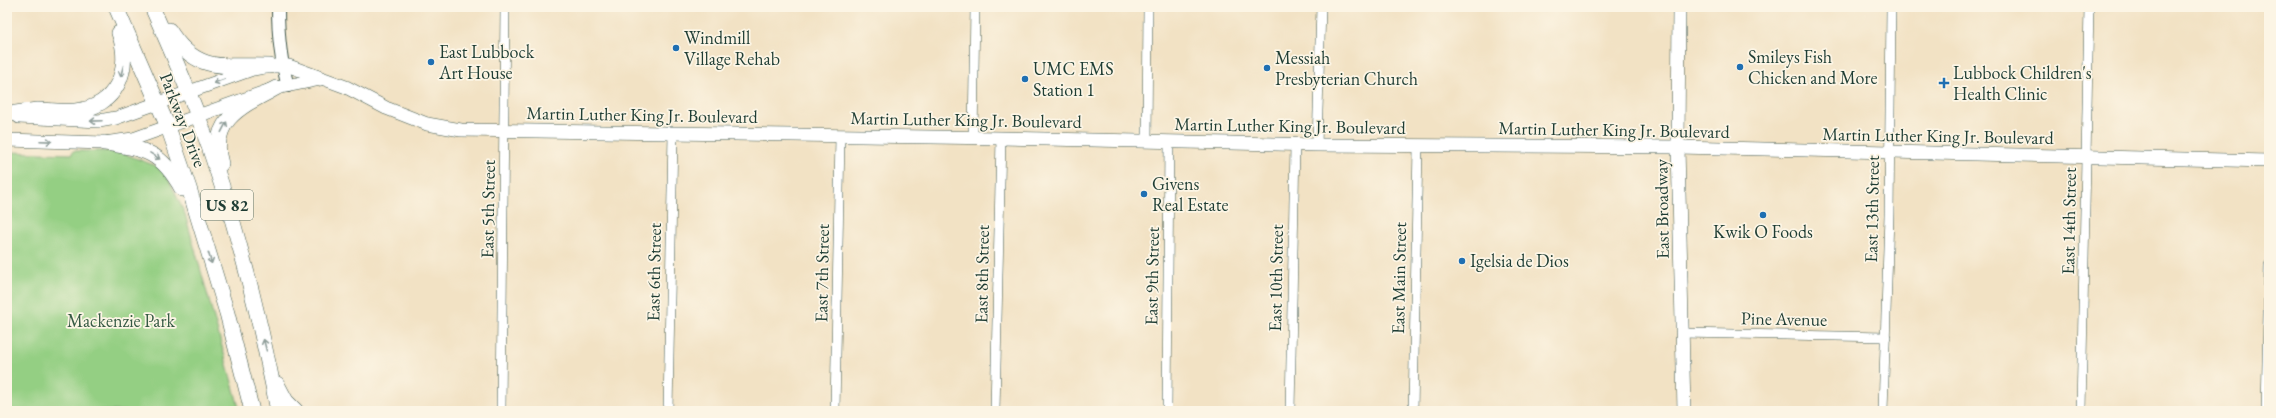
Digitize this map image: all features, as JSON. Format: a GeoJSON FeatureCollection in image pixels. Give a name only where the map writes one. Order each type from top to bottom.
{"type":"FeatureCollection","features":[{"type":"Feature","properties":{"kind":"highway"},"geometry":{"type":"LineString","coordinates":[[7,116],[38,110],[75,111],[99,103],[110,94],[118,84],[125,58],[122,43],[110,7]]}},
{"type":"Feature","properties":{"kind":"highway","name":"Parkway Drive"},"geometry":{"type":"LineString","coordinates":[[116,7],[168,127],[227,313],[252,411]]}},
{"type":"Feature","properties":{"kind":"highway","name":"Parkway Drive"},"geometry":{"type":"LineString","coordinates":[[152,7],[198,116],[243,260],[269,364],[278,411]]}},
{"type":"Feature","properties":{"kind":"highway"},"geometry":{"type":"LineString","coordinates":[[155,7],[178,44],[191,57],[204,63],[217,66],[276,66]]}},
{"type":"Feature","properties":{"kind":"highway"},"geometry":{"type":"LineString","coordinates":[[243,260],[232,202],[219,159],[218,147],[221,131],[230,115],[248,102],[282,87]]}},
{"type":"Feature","properties":{"kind":"highway"},"geometry":{"type":"LineString","coordinates":[[104,142],[130,146],[150,152],[170,168],[182,189],[204,239]]}},
{"type":"Feature","properties":{"kind":"highway"},"geometry":{"type":"LineString","coordinates":[[269,364],[284,396],[296,411]]}},
{"type":"Feature","properties":{"kind":"main road","name":"East Broadway"},"geometry":{"type":"LineString","coordinates":[[1679,7],[1678,148],[1684,411]]}},
{"type":"Feature","properties":{"kind":"main road","name":"Martin Luther King Jr. Boulevard"},"geometry":{"type":"LineString","coordinates":[[7,116],[99,121],[116,118],[253,69],[289,66],[346,87],[386,108],[427,124],[461,130],[973,137],[1295,145],[1678,148],[2269,161]]}},
{"type":"Feature","properties":{"kind":"main road"},"geometry":{"type":"LineString","coordinates":[[7,140],[104,142],[133,139],[282,87],[321,78]]}},
{"type":"Feature","properties":{"kind":"street"},"geometry":{"type":"LineString","coordinates":[[278,7],[276,66],[282,87]]}},
{"type":"Feature","properties":{"kind":"street","name":"East 5th Street"},"geometry":{"type":"LineString","coordinates":[[501,411],[505,131],[505,7]]}},
{"type":"Feature","properties":{"kind":"street"},"geometry":{"type":"LineString","coordinates":[[973,137],[975,7]]}},
{"type":"Feature","properties":{"kind":"street"},"geometry":{"type":"LineString","coordinates":[[1147,142],[1148,7]]}},
{"type":"Feature","properties":{"kind":"street"},"geometry":{"type":"LineString","coordinates":[[1318,145],[1321,7]]}},
{"type":"Feature","properties":{"kind":"street","name":"East 13th Street"},"geometry":{"type":"LineString","coordinates":[[1883,411],[1886,337],[1891,7]]}},
{"type":"Feature","properties":{"kind":"street","name":"East 14th Street"},"geometry":{"type":"LineString","coordinates":[[2082,411],[2089,7]]}},
{"type":"Feature","properties":{"kind":"street","name":"East 6th Street"},"geometry":{"type":"LineString","coordinates":[[668,411],[673,134]]}},
{"type":"Feature","properties":{"kind":"street","name":"East 7th Street"},"geometry":{"type":"LineString","coordinates":[[835,411],[840,136]]}},
{"type":"Feature","properties":{"kind":"street","name":"East 8th Street"},"geometry":{"type":"LineString","coordinates":[[995,411],[1001,138]]}},
{"type":"Feature","properties":{"kind":"street","name":"East 9th Street"},"geometry":{"type":"LineString","coordinates":[[1166,411],[1170,142]]}},
{"type":"Feature","properties":{"kind":"street","name":"East 10th Street"},"geometry":{"type":"LineString","coordinates":[[1290,411],[1295,145]]}},
{"type":"Feature","properties":{"kind":"street","name":"East Main Street"},"geometry":{"type":"LineString","coordinates":[[1413,411],[1418,146]]}},
{"type":"Feature","properties":{"kind":"street"},"geometry":{"type":"LineString","coordinates":[[2266,411],[2269,265]]}},
{"type":"Feature","properties":{"kind":"street","name":"Pine Avenue"},"geometry":{"type":"LineString","coordinates":[[1683,333],[1886,337]]}},
{"type":"Feature","properties":{"kind":"green space","name":"Mackenzie Park"},"geometry":{"type":"Polygon","coordinates":[[[73,151],[117,151],[164,169],[185,214],[240,411],[7,411],[7,152],[72,154],[73,151]]]}},
{"type":"Feature","properties":{"kind":"place","name":"Windmill Village Rehab"},"geometry":{"type":"Point","coordinates":[676,48]}},
{"type":"Feature","properties":{"kind":"place","name":"East Lubbock Art House"},"geometry":{"type":"Point","coordinates":[431,62]}},
{"type":"Feature","properties":{"kind":"place","name":"Smileys Fish Chicken and More"},"geometry":{"type":"Point","coordinates":[1740,67]}},
{"type":"Feature","properties":{"kind":"place","name":"Messiah Presbyterian Church"},"geometry":{"type":"Point","coordinates":[1267,68]}},
{"type":"Feature","properties":{"kind":"place","name":"UMC EMS Station 1"},"geometry":{"type":"Point","coordinates":[1025,79]}},
{"type":"Feature","properties":{"kind":"place","name":"Lubbock Children's Health Clinic"},"geometry":{"type":"Point","coordinates":[1944,83]}},
{"type":"Feature","properties":{"kind":"place","name":"Givens Real Estate"},"geometry":{"type":"Point","coordinates":[1144,194]}},
{"type":"Feature","properties":{"kind":"place","name":"Kwik O Foods"},"geometry":{"type":"Point","coordinates":[1763,215]}},
{"type":"Feature","properties":{"kind":"place","name":"Igelsia de Dios"},"geometry":{"type":"Point","coordinates":[1462,261]}}]}
